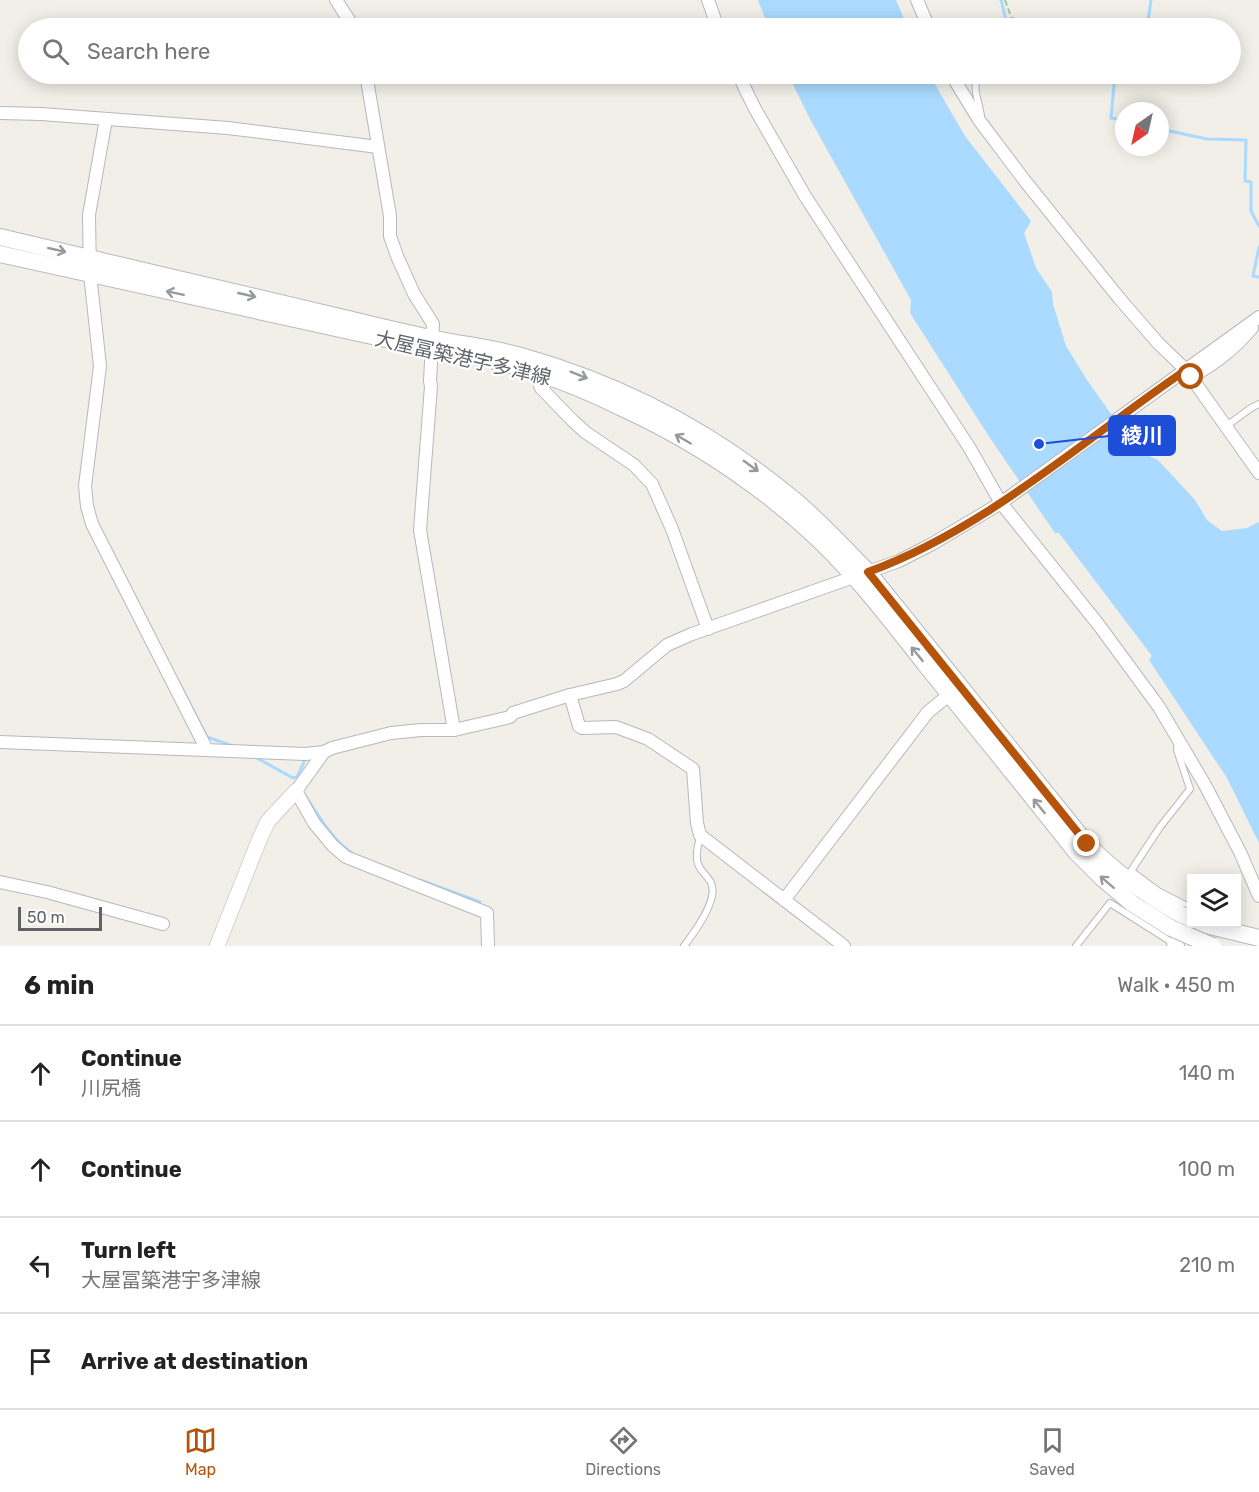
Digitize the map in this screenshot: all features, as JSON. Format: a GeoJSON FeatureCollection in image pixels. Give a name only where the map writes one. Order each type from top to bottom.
{"type":"FeatureCollection","features":[{"type":"Feature","properties":{"kind":"main road","name":"大屋冨築港宇多津線"},"geometry":{"type":"LineString","coordinates":[[0,237],[89,266]]}},
{"type":"Feature","properties":{"kind":"main road","name":"大屋冨築港宇多津線"},"geometry":{"type":"LineString","coordinates":[[0,254],[89,266],[433,344],[536,373],[655,423],[702,450],[747,480],[861,575],[950,694],[1076,852],[1133,904],[1213,946]]}},
{"type":"Feature","properties":{"kind":"main road","name":"大屋冨築港宇多津線"},"geometry":{"type":"LineString","coordinates":[[433,344],[518,355],[567,370],[616,389],[663,412],[709,438],[753,467],[801,506],[1087,844],[1111,868],[1141,891],[1179,930]]}},
{"type":"Feature","properties":{"kind":"main road"},"geometry":{"type":"LineString","coordinates":[[1218,928],[1259,938]]}},
{"type":"Feature","properties":{"kind":"street"},"geometry":{"type":"LineString","coordinates":[[336,0],[348,18]]}},
{"type":"Feature","properties":{"kind":"street"},"geometry":{"type":"LineString","coordinates":[[708,0],[714,18]]}},
{"type":"Feature","properties":{"kind":"street"},"geometry":{"type":"LineString","coordinates":[[917,0],[925,18]]}},
{"type":"Feature","properties":{"kind":"street"},"geometry":{"type":"LineString","coordinates":[[368,84],[390,216],[390,236],[410,285],[432,321],[430,381],[432,386],[420,530],[454,730]]}},
{"type":"Feature","properties":{"kind":"street"},"geometry":{"type":"LineString","coordinates":[[743,84],[805,196],[1004,500],[1159,707],[1225,823],[1259,896]]}},
{"type":"Feature","properties":{"kind":"street"},"geometry":{"type":"LineString","coordinates":[[957,84],[979,120],[1085,257],[1185,374],[1259,473]]}},
{"type":"Feature","properties":{"kind":"street"},"geometry":{"type":"LineString","coordinates":[[0,113],[106,118],[228,128],[378,147]]}},
{"type":"Feature","properties":{"kind":"street"},"geometry":{"type":"LineString","coordinates":[[106,118],[89,215],[89,266],[100,366],[85,486],[87,506],[92,524],[206,748]]}},
{"type":"Feature","properties":{"kind":"street"},"geometry":{"type":"LineString","coordinates":[[217,946],[268,821],[296,791],[324,753],[332,748],[392,733],[454,730],[510,717],[513,713],[570,695],[624,681],[667,645],[899,561],[932,544],[1004,500],[1185,374],[1258,318]]}},
{"type":"Feature","properties":{"kind":"street"},"geometry":{"type":"LineString","coordinates":[[536,373],[541,388],[572,420],[585,432],[634,465],[652,484],[672,529],[708,629]]}},
{"type":"Feature","properties":{"kind":"street"},"geometry":{"type":"LineString","coordinates":[[784,900],[928,712],[950,694]]}},
{"type":"Feature","properties":{"kind":"street"},"geometry":{"type":"LineString","coordinates":[[570,695],[579,726],[582,728],[616,727],[638,735],[648,739],[693,769],[697,824],[700,835],[844,946]]}},
{"type":"Feature","properties":{"kind":"street"},"geometry":{"type":"LineString","coordinates":[[0,741],[324,753]]}},
{"type":"Feature","properties":{"kind":"street"},"geometry":{"type":"LineString","coordinates":[[296,791],[314,823],[333,846],[346,857],[487,913],[488,946]]}},
{"type":"Feature","properties":{"kind":"street"},"geometry":{"type":"LineString","coordinates":[[0,882],[163,924]]}},
{"type":"Feature","properties":{"kind":"lane"},"geometry":{"type":"LineString","coordinates":[[975,84],[981,115],[979,120]]}},
{"type":"Feature","properties":{"kind":"lane"},"geometry":{"type":"LineString","coordinates":[[1225,427],[1259,404]]}},
{"type":"Feature","properties":{"kind":"lane"},"geometry":{"type":"LineString","coordinates":[[1076,946],[1110,903],[1179,930],[1191,908],[1158,891],[1131,871],[1160,826],[1190,789],[1177,750],[1178,739]]}},
{"type":"Feature","properties":{"kind":"lane"},"geometry":{"type":"LineString","coordinates":[[684,946],[711,903],[713,893],[712,884],[698,866],[700,835]]}},
{"type":"Feature","properties":{"kind":"path"},"geometry":{"type":"LineString","coordinates":[[1005,0],[1009,18]]}},
{"type":"Feature","properties":{"kind":"water"},"geometry":{"type":"Polygon","coordinates":[[[758,0],[896,0],[904,18],[765,18],[758,0]]]}},
{"type":"Feature","properties":{"kind":"water"},"geometry":{"type":"Polygon","coordinates":[[[793,84],[935,84],[965,136],[1031,221],[1024,233],[1036,268],[1052,292],[1053,304],[1066,346],[1123,431],[1149,456],[1158,460],[1195,500],[1207,520],[1222,531],[1247,528],[1259,522],[1259,843],[1227,778],[1149,660],[1152,656],[1059,533],[1055,533],[990,438],[910,313],[911,300],[793,84]]]}},
{"type":"Feature","properties":{"kind":"waterway"},"geometry":{"type":"LineString","coordinates":[[1001,0],[1006,18]]}},
{"type":"Feature","properties":{"kind":"waterway"},"geometry":{"type":"LineString","coordinates":[[1148,18],[1151,0]]}},
{"type":"Feature","properties":{"kind":"waterway"},"geometry":{"type":"LineString","coordinates":[[1114,84],[1111,118],[1115,119]]}},
{"type":"Feature","properties":{"kind":"waterway"},"geometry":{"type":"LineString","coordinates":[[1169,131],[1207,139],[1246,140],[1245,181],[1251,182],[1251,211],[1259,226]]}},
{"type":"Feature","properties":{"kind":"waterway"},"geometry":{"type":"LineString","coordinates":[[1259,247],[1253,276],[1259,277]]}},
{"type":"Feature","properties":{"kind":"waterway"},"geometry":{"type":"LineString","coordinates":[[176,677],[207,737],[233,746]]}},
{"type":"Feature","properties":{"kind":"waterway"},"geometry":{"type":"LineString","coordinates":[[255,757],[293,778],[297,777],[304,762]]}},
{"type":"Feature","properties":{"kind":"waterway"},"geometry":{"type":"LineString","coordinates":[[305,795],[332,834],[352,853]]}},
{"type":"Feature","properties":{"kind":"waterway"},"geometry":{"type":"LineString","coordinates":[[420,880],[480,902]]}},
{"type":"Feature","properties":{"kind":"place","name":"綾川"},"geometry":{"type":"Point","coordinates":[1039,444]}},
{"type":"Feature","properties":{"kind":"route"},"geometry":{"type":"LineString","coordinates":[[1087,844],[868,572],[899,561],[932,544],[1001,503],[1186,370],[1191,377]]}}]}
